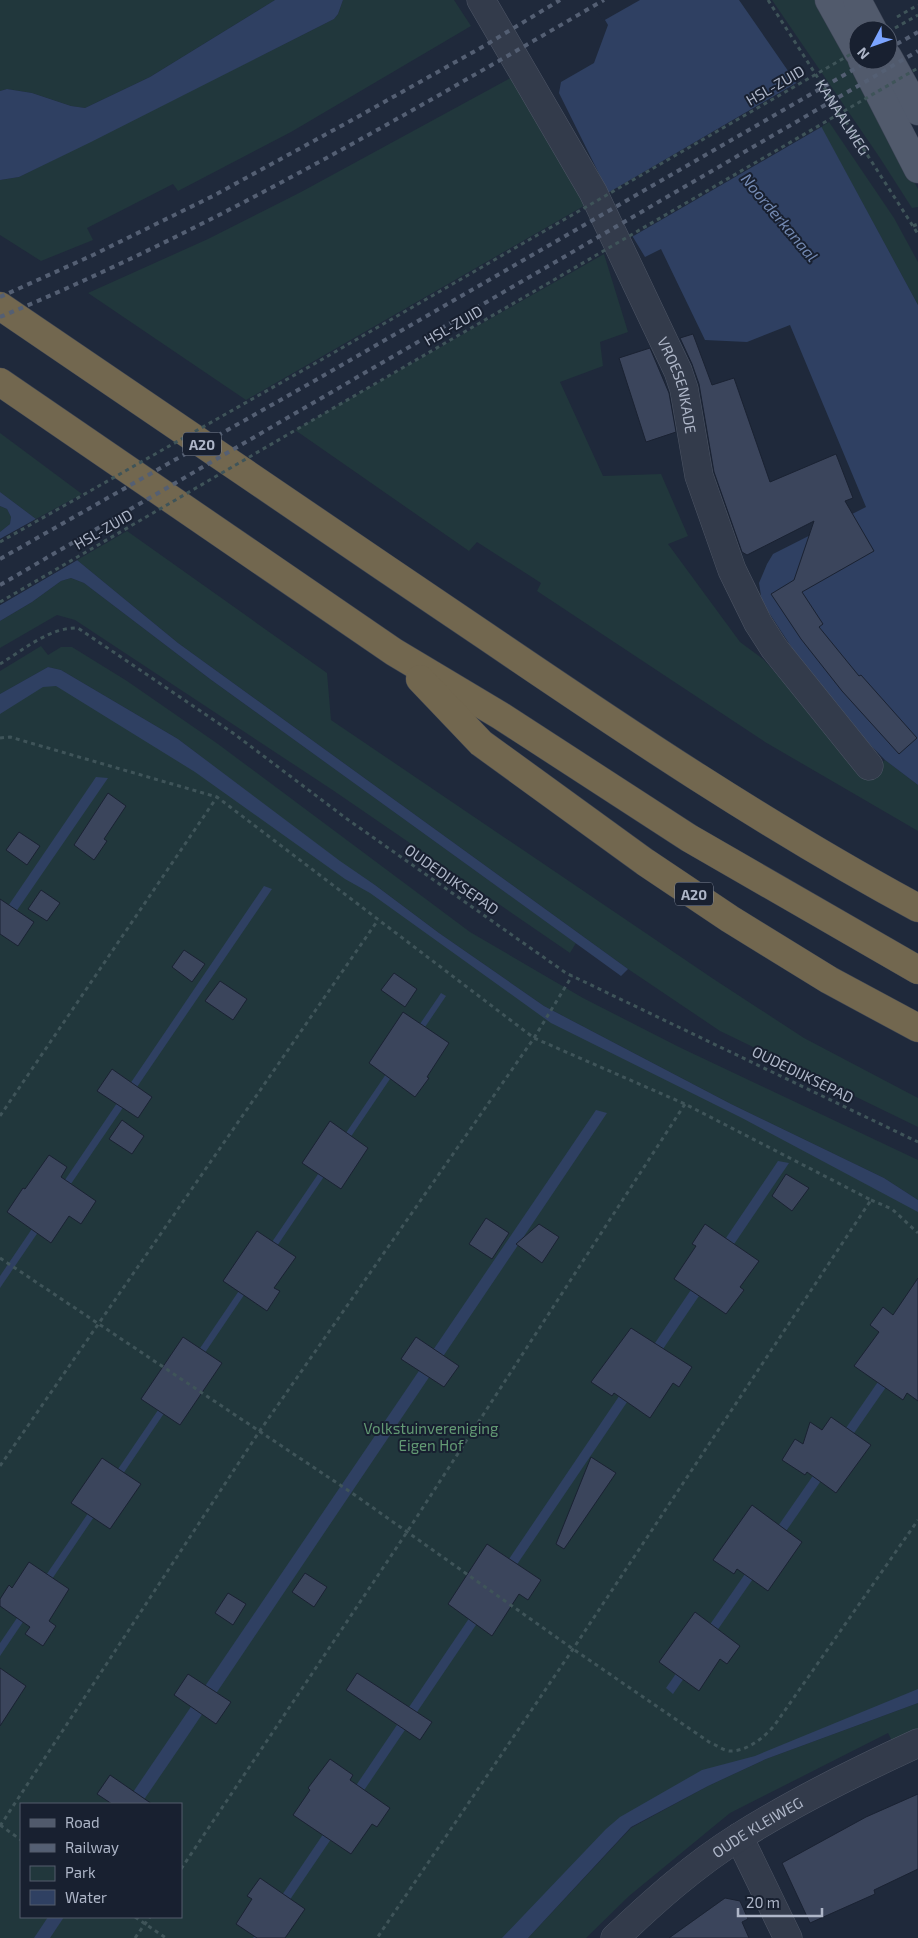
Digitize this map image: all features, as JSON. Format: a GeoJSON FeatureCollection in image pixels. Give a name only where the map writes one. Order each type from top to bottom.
{"type":"FeatureCollection","features":[{"type":"Feature","properties":{"kind":"highway","name":"A20"},"geometry":{"type":"LineString","coordinates":[[0,306],[614,723],[722,794],[861,878],[918,908]]}},
{"type":"Feature","properties":{"kind":"highway","name":"A20"},"geometry":{"type":"LineString","coordinates":[[0,382],[394,652],[500,716],[689,838],[918,970]]}},
{"type":"Feature","properties":{"kind":"highway","name":"A20"},"geometry":{"type":"LineString","coordinates":[[394,652],[481,743],[638,856],[730,919],[821,975],[918,1028]]}},
{"type":"Feature","properties":{"kind":"main road"},"geometry":{"type":"LineString","coordinates":[[829,0],[848,33]]}},
{"type":"Feature","properties":{"kind":"main road"},"geometry":{"type":"LineString","coordinates":[[857,0],[878,20]]}},
{"type":"Feature","properties":{"kind":"main road"},"geometry":{"type":"LineString","coordinates":[[867,70],[918,169]]}},
{"type":"Feature","properties":{"kind":"main road"},"geometry":{"type":"LineString","coordinates":[[895,70],[918,111]]}},
{"type":"Feature","properties":{"kind":"street","name":"VROESENKADE"},"geometry":{"type":"LineString","coordinates":[[481,0],[593,192],[678,371],[684,389],[699,476],[732,570],[758,623],[774,648],[869,766]]}},
{"type":"Feature","properties":{"kind":"street","name":"OUDE KLEIWEG"},"geometry":{"type":"LineString","coordinates":[[615,1938],[681,1879],[738,1837],[845,1777],[918,1743]]}},
{"type":"Feature","properties":{"kind":"street"},"geometry":{"type":"LineString","coordinates":[[738,1837],[788,1938]]}},
{"type":"Feature","properties":{"kind":"path","name":"KANAALWEG"},"geometry":{"type":"LineString","coordinates":[[768,0],[918,234]]}},
{"type":"Feature","properties":{"kind":"path"},"geometry":{"type":"LineString","coordinates":[[892,20],[918,5]]}},
{"type":"Feature","properties":{"kind":"path"},"geometry":{"type":"LineString","coordinates":[[898,26],[918,14]]}},
{"type":"Feature","properties":{"kind":"path","name":"HSL-ZUID"},"geometry":{"type":"LineString","coordinates":[[0,542],[848,57]]}},
{"type":"Feature","properties":{"kind":"path","name":"HSL-ZUID"},"geometry":{"type":"LineString","coordinates":[[0,602],[918,68]]}},
{"type":"Feature","properties":{"kind":"path"},"geometry":{"type":"LineString","coordinates":[[914,226],[918,224]]}},
{"type":"Feature","properties":{"kind":"path","name":"OUDEDIJKSEPAD"},"geometry":{"type":"LineString","coordinates":[[0,664],[52,633],[66,628],[78,628],[233,733],[347,819],[572,976],[918,1142]]}},
{"type":"Feature","properties":{"kind":"path"},"geometry":{"type":"LineString","coordinates":[[0,738],[10,737],[217,797],[534,1038],[685,1104],[892,1209],[918,1232]]}},
{"type":"Feature","properties":{"kind":"path"},"geometry":{"type":"LineString","coordinates":[[0,1116],[217,797]]}},
{"type":"Feature","properties":{"kind":"path"},"geometry":{"type":"LineString","coordinates":[[0,1466],[378,920]]}},
{"type":"Feature","properties":{"kind":"path"},"geometry":{"type":"LineString","coordinates":[[20,1839],[0,1826],[259,1432],[534,1038],[572,976]]}},
{"type":"Feature","properties":{"kind":"path"},"geometry":{"type":"LineString","coordinates":[[182,1868],[407,1532],[685,1104]]}},
{"type":"Feature","properties":{"kind":"path"},"geometry":{"type":"LineString","coordinates":[[377,1938],[573,1649],[871,1200]]}},
{"type":"Feature","properties":{"kind":"path"},"geometry":{"type":"LineString","coordinates":[[0,1258],[352,1493],[573,1649],[709,1742],[729,1751],[745,1748],[763,1738],[774,1726],[918,1520]]}},
{"type":"Feature","properties":{"kind":"path"},"geometry":{"type":"LineString","coordinates":[[137,1918],[166,1938]]}},
{"type":"Feature","properties":{"kind":"path"},"geometry":{"type":"LineString","coordinates":[[135,1938],[149,1918]]}},
{"type":"Feature","properties":{"kind":"green space"},"geometry":{"type":"Polygon","coordinates":[[[0,0],[275,0],[150,77],[85,108],[71,106],[32,93],[7,89],[0,91],[0,0]]]}},
{"type":"Feature","properties":{"kind":"green space"},"geometry":{"type":"Polygon","coordinates":[[[343,0],[454,0],[471,26],[291,132],[178,191],[173,184],[87,228],[93,240],[41,261],[0,235],[0,180],[19,177],[334,19],[343,0]]]}},
{"type":"Feature","properties":{"kind":"green space"},"geometry":{"type":"Polygon","coordinates":[[[772,0],[815,0],[848,59],[848,70],[854,70],[918,189],[918,207],[912,208],[772,0]]]}},
{"type":"Feature","properties":{"kind":"green space"},"geometry":{"type":"Polygon","coordinates":[[[514,76],[589,203],[246,400],[88,293],[208,239],[301,192],[514,76]]]}},
{"type":"Feature","properties":{"kind":"green space"},"geometry":{"type":"Polygon","coordinates":[[[829,122],[894,218],[918,262],[918,305],[821,127],[829,122]]]}},
{"type":"Feature","properties":{"kind":"green space"},"geometry":{"type":"Polygon","coordinates":[[[604,254],[628,332],[600,342],[603,366],[560,382],[603,476],[661,474],[688,536],[668,544],[740,642],[763,659],[865,771],[873,771],[885,760],[918,785],[918,831],[765,742],[537,591],[541,583],[477,542],[469,551],[295,430],[604,254]]]}},
{"type":"Feature","properties":{"kind":"green space"},"geometry":{"type":"Polygon","coordinates":[[[0,433],[82,494],[36,519],[0,492],[0,433]]]}},
{"type":"Feature","properties":{"kind":"green space"},"geometry":{"type":"Polygon","coordinates":[[[0,506],[7,509],[11,517],[10,524],[0,532],[0,506]]]}},
{"type":"Feature","properties":{"kind":"green space"},"geometry":{"type":"Polygon","coordinates":[[[127,531],[327,673],[331,720],[712,978],[804,1038],[918,1098],[918,1127],[720,1031],[628,969],[178,643],[77,560],[127,531]]]}},
{"type":"Feature","properties":{"kind":"green space"},"geometry":{"type":"Polygon","coordinates":[[[71,578],[84,583],[210,679],[576,943],[570,953],[334,791],[75,620],[57,615],[0,648],[0,621],[32,602],[61,581],[71,578]]]}},
{"type":"Feature","properties":{"kind":"green space"},"geometry":{"type":"Polygon","coordinates":[[[41,646],[48,655],[61,647],[72,647],[127,681],[218,744],[470,932],[583,998],[679,1047],[918,1160],[918,1200],[884,1178],[731,1104],[544,1006],[340,862],[178,739],[61,670],[48,667],[0,694],[0,671],[41,646]]]}},
{"type":"Feature","properties":{"kind":"green space","name":"Volkstuinvereniging Eigen Hof"},"geometry":{"type":"Polygon","coordinates":[[[46,678],[73,684],[547,1012],[918,1205],[918,1692],[709,1775],[619,1825],[509,1938],[0,1938],[0,704],[46,678]]]}},
{"type":"Feature","properties":{"kind":"green space"},"geometry":{"type":"Polygon","coordinates":[[[918,1703],[918,1730],[892,1741],[888,1733],[730,1813],[629,1896],[586,1938],[528,1938],[631,1828],[708,1786],[766,1759],[918,1703]]]}},
{"type":"Feature","properties":{"kind":"water"},"geometry":{"type":"Polygon","coordinates":[[[275,0],[343,0],[334,19],[19,177],[0,180],[0,91],[7,89],[32,93],[71,106],[85,108],[150,77],[275,0]]]}},
{"type":"Feature","properties":{"kind":"water","name":"Noorderkanaal"},"geometry":{"type":"Polygon","coordinates":[[[593,0],[739,0],[802,91],[918,305],[918,785],[885,760],[842,716],[809,674],[762,602],[759,583],[773,554],[866,507],[790,325],[747,342],[705,340],[661,249],[645,257],[619,214],[559,93],[561,82],[594,63],[608,25],[593,0]]]}},
{"type":"Feature","properties":{"kind":"water"},"geometry":{"type":"Polygon","coordinates":[[[0,492],[36,519],[0,539],[0,532],[10,524],[11,517],[7,509],[0,506],[0,492]]]}},
{"type":"Feature","properties":{"kind":"water"},"geometry":{"type":"Polygon","coordinates":[[[77,560],[178,643],[628,969],[621,976],[210,679],[84,583],[71,578],[61,581],[32,602],[0,621],[0,605],[77,560]]]}},
{"type":"Feature","properties":{"kind":"water"},"geometry":{"type":"Polygon","coordinates":[[[48,667],[61,670],[178,739],[340,861],[544,1006],[731,1104],[884,1178],[918,1200],[918,1212],[742,1118],[551,1023],[370,893],[345,879],[195,772],[56,686],[43,687],[0,714],[0,694],[48,667]]]}},
{"type":"Feature","properties":{"kind":"water"},"geometry":{"type":"Polygon","coordinates":[[[96,777],[108,778],[0,935],[0,918],[96,777]]]}},
{"type":"Feature","properties":{"kind":"water"},"geometry":{"type":"Polygon","coordinates":[[[264,886],[272,889],[0,1288],[0,1276],[264,886]]]}},
{"type":"Feature","properties":{"kind":"water"},"geometry":{"type":"Polygon","coordinates":[[[441,993],[446,996],[0,1656],[0,1643],[441,993]]]}},
{"type":"Feature","properties":{"kind":"water"},"geometry":{"type":"Polygon","coordinates":[[[596,1110],[607,1113],[142,1803],[126,1803],[596,1110]]]}},
{"type":"Feature","properties":{"kind":"water"},"geometry":{"type":"Polygon","coordinates":[[[778,1161],[789,1163],[264,1938],[253,1938],[778,1161]]]}},
{"type":"Feature","properties":{"kind":"water"},"geometry":{"type":"Polygon","coordinates":[[[918,1324],[918,1341],[673,1694],[666,1688],[918,1324]]]}},
{"type":"Feature","properties":{"kind":"water"},"geometry":{"type":"Polygon","coordinates":[[[918,1689],[918,1703],[766,1759],[708,1786],[631,1827],[528,1938],[502,1938],[606,1829],[620,1817],[702,1770],[755,1756],[918,1689]]]}},
{"type":"Feature","properties":{"kind":"water"},"geometry":{"type":"Polygon","coordinates":[[[47,1918],[63,1918],[50,1938],[34,1938],[47,1918]]]}},
{"type":"Feature","properties":{"kind":"pier"},"geometry":{"type":"Polygon","coordinates":[[[591,0],[640,0],[603,21],[591,0]]]}},
{"type":"Feature","properties":{"kind":"pier"},"geometry":{"type":"Polygon","coordinates":[[[798,82],[823,126],[630,238],[606,194],[798,82]]]}},
{"type":"Feature","properties":{"kind":"pier"},"geometry":{"type":"Polygon","coordinates":[[[38,518],[37,521],[0,542],[0,539],[38,518]]]}},
{"type":"Feature","properties":{"kind":"pier"},"geometry":{"type":"Polygon","coordinates":[[[75,558],[79,559],[0,605],[0,602],[75,558]]]}},
{"type":"Feature","properties":{"kind":"building"},"geometry":{"type":"Polygon","coordinates":[[[693,334],[712,385],[734,378],[770,482],[836,454],[853,498],[845,501],[874,551],[802,592],[823,624],[819,627],[859,676],[861,675],[917,738],[899,754],[842,691],[801,639],[771,594],[794,580],[814,521],[747,555],[742,552],[714,472],[699,384],[680,338],[693,334]]]}},
{"type":"Feature","properties":{"kind":"building"},"geometry":{"type":"Polygon","coordinates":[[[650,348],[669,393],[676,432],[646,442],[619,358],[650,348]]]}},
{"type":"Feature","properties":{"kind":"building"},"geometry":{"type":"Polygon","coordinates":[[[108,793],[126,806],[104,839],[107,841],[94,860],[74,845],[108,793]]]}},
{"type":"Feature","properties":{"kind":"building"},"geometry":{"type":"Polygon","coordinates":[[[19,832],[40,846],[27,865],[6,850],[19,832]]]}},
{"type":"Feature","properties":{"kind":"building"},"geometry":{"type":"Polygon","coordinates":[[[41,890],[60,903],[47,921],[28,909],[41,890]]]}},
{"type":"Feature","properties":{"kind":"building"},"geometry":{"type":"Polygon","coordinates":[[[0,899],[34,922],[18,946],[0,934],[0,899]]]}},
{"type":"Feature","properties":{"kind":"building"},"geometry":{"type":"Polygon","coordinates":[[[184,950],[205,964],[192,982],[172,967],[184,950]]]}},
{"type":"Feature","properties":{"kind":"building"},"geometry":{"type":"Polygon","coordinates":[[[394,973],[417,989],[405,1007],[381,990],[394,973]]]}},
{"type":"Feature","properties":{"kind":"building"},"geometry":{"type":"Polygon","coordinates":[[[220,981],[247,999],[233,1020],[205,1001],[220,981]]]}},
{"type":"Feature","properties":{"kind":"building"},"geometry":{"type":"Polygon","coordinates":[[[403,1012],[449,1043],[427,1077],[429,1078],[415,1097],[369,1063],[403,1012]]]}},
{"type":"Feature","properties":{"kind":"building"},"geometry":{"type":"Polygon","coordinates":[[[112,1069],[152,1097],[138,1118],[97,1091],[112,1069]]]}},
{"type":"Feature","properties":{"kind":"building"},"geometry":{"type":"Polygon","coordinates":[[[122,1120],[144,1136],[132,1154],[109,1139],[122,1120]]]}},
{"type":"Feature","properties":{"kind":"building"},"geometry":{"type":"Polygon","coordinates":[[[330,1121],[368,1148],[341,1189],[302,1163],[330,1121]]]}},
{"type":"Feature","properties":{"kind":"building"},"geometry":{"type":"Polygon","coordinates":[[[49,1155],[67,1167],[61,1177],[96,1201],[81,1224],[69,1216],[51,1243],[7,1212],[49,1155]]]}},
{"type":"Feature","properties":{"kind":"building"},"geometry":{"type":"Polygon","coordinates":[[[786,1174],[809,1188],[792,1211],[772,1196],[786,1174]]]}},
{"type":"Feature","properties":{"kind":"building"},"geometry":{"type":"Polygon","coordinates":[[[486,1218],[509,1233],[492,1259],[469,1244],[486,1218]]]}},
{"type":"Feature","properties":{"kind":"building"},"geometry":{"type":"Polygon","coordinates":[[[539,1224],[559,1237],[542,1263],[516,1244],[539,1224]]]}},
{"type":"Feature","properties":{"kind":"building"},"geometry":{"type":"Polygon","coordinates":[[[705,1224],[759,1261],[740,1287],[744,1290],[726,1314],[674,1279],[696,1246],[692,1244],[705,1224]]]}},
{"type":"Feature","properties":{"kind":"building"},"geometry":{"type":"Polygon","coordinates":[[[257,1231],[296,1257],[274,1288],[280,1291],[267,1311],[223,1281],[257,1231]]]}},
{"type":"Feature","properties":{"kind":"building"},"geometry":{"type":"Polygon","coordinates":[[[918,1278],[918,1401],[907,1393],[903,1400],[854,1366],[879,1332],[870,1325],[883,1307],[893,1315],[918,1278]]]}},
{"type":"Feature","properties":{"kind":"building"},"geometry":{"type":"Polygon","coordinates":[[[631,1328],[692,1367],[679,1387],[673,1383],[650,1418],[614,1393],[612,1396],[591,1382],[631,1328]]]}},
{"type":"Feature","properties":{"kind":"building"},"geometry":{"type":"Polygon","coordinates":[[[183,1337],[222,1363],[180,1425],[141,1399],[183,1337]]]}},
{"type":"Feature","properties":{"kind":"building"},"geometry":{"type":"Polygon","coordinates":[[[416,1337],[459,1366],[444,1387],[401,1359],[416,1337]]]}},
{"type":"Feature","properties":{"kind":"building"},"geometry":{"type":"Polygon","coordinates":[[[831,1417],[871,1445],[836,1493],[807,1472],[805,1475],[782,1460],[795,1439],[803,1444],[810,1422],[822,1430],[831,1417]]]}},
{"type":"Feature","properties":{"kind":"building"},"geometry":{"type":"Polygon","coordinates":[[[591,1457],[616,1473],[564,1549],[556,1544],[591,1457]]]}},
{"type":"Feature","properties":{"kind":"building"},"geometry":{"type":"Polygon","coordinates":[[[102,1458],[141,1484],[110,1529],[71,1503],[102,1458]]]}},
{"type":"Feature","properties":{"kind":"building"},"geometry":{"type":"Polygon","coordinates":[[[752,1505],[802,1542],[768,1591],[737,1569],[734,1574],[713,1560],[752,1505]]]}},
{"type":"Feature","properties":{"kind":"building"},"geometry":{"type":"Polygon","coordinates":[[[487,1544],[541,1580],[528,1600],[519,1594],[492,1636],[448,1604],[487,1544]]]}},
{"type":"Feature","properties":{"kind":"building"},"geometry":{"type":"Polygon","coordinates":[[[29,1562],[69,1589],[49,1621],[56,1626],[43,1646],[25,1634],[30,1627],[0,1606],[0,1599],[9,1585],[12,1588],[29,1562]]]}},
{"type":"Feature","properties":{"kind":"building"},"geometry":{"type":"Polygon","coordinates":[[[305,1573],[327,1587],[314,1607],[292,1592],[305,1573]]]}},
{"type":"Feature","properties":{"kind":"building"},"geometry":{"type":"Polygon","coordinates":[[[228,1593],[246,1604],[233,1625],[215,1613],[228,1593]]]}},
{"type":"Feature","properties":{"kind":"building"},"geometry":{"type":"Polygon","coordinates":[[[695,1612],[740,1646],[727,1664],[720,1659],[699,1691],[659,1662],[695,1612]]]}},
{"type":"Feature","properties":{"kind":"building"},"geometry":{"type":"Polygon","coordinates":[[[0,1668],[26,1686],[0,1726],[0,1668]]]}},
{"type":"Feature","properties":{"kind":"building"},"geometry":{"type":"Polygon","coordinates":[[[357,1673],[432,1722],[420,1740],[346,1690],[357,1673]]]}},
{"type":"Feature","properties":{"kind":"building"},"geometry":{"type":"Polygon","coordinates":[[[188,1674],[231,1702],[216,1724],[174,1695],[188,1674]]]}},
{"type":"Feature","properties":{"kind":"building"},"geometry":{"type":"Polygon","coordinates":[[[330,1759],[353,1775],[350,1780],[390,1808],[377,1827],[372,1824],[351,1854],[293,1815],[310,1790],[308,1788],[330,1759]]]}},
{"type":"Feature","properties":{"kind":"building"},"geometry":{"type":"Polygon","coordinates":[[[110,1775],[151,1803],[110,1803],[97,1794],[110,1775]]]}},
{"type":"Feature","properties":{"kind":"building"},"geometry":{"type":"Polygon","coordinates":[[[918,1794],[918,1869],[874,1890],[875,1894],[810,1923],[782,1863],[866,1817],[918,1794]]]}},
{"type":"Feature","properties":{"kind":"building"},"geometry":{"type":"Polygon","coordinates":[[[260,1878],[305,1909],[285,1938],[257,1938],[236,1924],[252,1899],[247,1896],[260,1878]]]}},
{"type":"Feature","properties":{"kind":"building"},"geometry":{"type":"Polygon","coordinates":[[[725,1898],[740,1901],[748,1919],[742,1922],[749,1938],[669,1938],[725,1898]]]}},
{"type":"Feature","properties":{"kind":"railway"},"geometry":{"type":"LineString","coordinates":[[0,297],[93,255],[213,196],[484,46],[560,0]]}},
{"type":"Feature","properties":{"kind":"railway"},"geometry":{"type":"LineString","coordinates":[[0,317],[78,283],[231,209],[382,127],[604,0]]}},
{"type":"Feature","properties":{"kind":"railway"},"geometry":{"type":"LineString","coordinates":[[898,43],[918,32]]}},
{"type":"Feature","properties":{"kind":"railway"},"geometry":{"type":"LineString","coordinates":[[0,585],[918,51]]}},
{"type":"Feature","properties":{"kind":"railway"},"geometry":{"type":"LineString","coordinates":[[0,559],[321,377],[853,70]]}}]}
